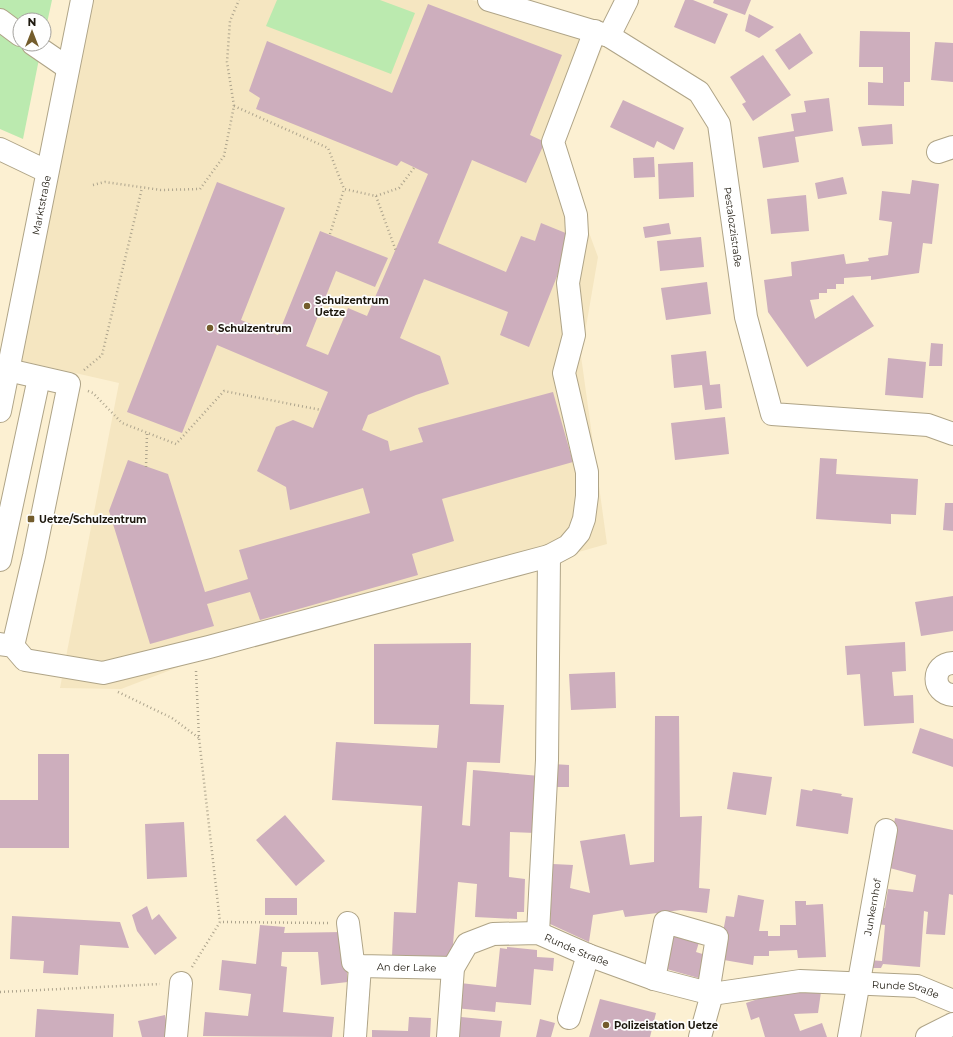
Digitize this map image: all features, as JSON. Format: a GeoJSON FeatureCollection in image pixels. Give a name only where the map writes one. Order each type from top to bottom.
{"type":"FeatureCollection","features":[{"type":"Feature","properties":{"kind":"street","name":"Marktstraße"},"geometry":{"type":"LineString","coordinates":[[0,411],[5,376],[82,0]]}},
{"type":"Feature","properties":{"kind":"street","name":"Pestalozzistraße"},"geometry":{"type":"LineString","coordinates":[[489,0],[602,34],[699,92],[719,124],[746,317],[772,414],[928,426],[953,434]]}},
{"type":"Feature","properties":{"kind":"street"},"geometry":{"type":"LineString","coordinates":[[5,376],[39,378],[69,384],[36,549],[6,645],[24,660],[103,673],[548,556],[568,546],[579,533],[584,520],[586,496],[586,472],[564,373],[574,335],[568,283],[578,234],[576,215],[553,142],[602,34],[627,0]]}},
{"type":"Feature","properties":{"kind":"street"},"geometry":{"type":"LineString","coordinates":[[0,20],[12,29]]}},
{"type":"Feature","properties":{"kind":"street"},"geometry":{"type":"LineString","coordinates":[[45,52],[68,68]]}},
{"type":"Feature","properties":{"kind":"street"},"geometry":{"type":"LineString","coordinates":[[0,149],[46,171]]}},
{"type":"Feature","properties":{"kind":"street"},"geometry":{"type":"LineString","coordinates":[[0,560],[39,378]]}},
{"type":"Feature","properties":{"kind":"street"},"geometry":{"type":"LineString","coordinates":[[538,934],[547,760],[548,556]]}},
{"type":"Feature","properties":{"kind":"street"},"geometry":{"type":"LineString","coordinates":[[953,663],[942,666],[938,670],[936,680],[937,685],[944,692],[953,695]]}},
{"type":"Feature","properties":{"kind":"street","name":"Junkernhof"},"geometry":{"type":"LineString","coordinates":[[857,983],[886,830]]}},
{"type":"Feature","properties":{"kind":"street"},"geometry":{"type":"LineString","coordinates":[[654,979],[665,922],[717,937],[710,993],[700,1037]]}},
{"type":"Feature","properties":{"kind":"street"},"geometry":{"type":"LineString","coordinates":[[348,923],[353,962],[360,966],[355,1037]]}},
{"type":"Feature","properties":{"kind":"street","name":"Runde Straße"},"geometry":{"type":"LineString","coordinates":[[453,968],[467,944],[493,934],[538,934],[588,955],[654,979],[710,993],[800,981],[917,986],[953,1001]]}},
{"type":"Feature","properties":{"kind":"street"},"geometry":{"type":"LineString","coordinates":[[569,1018],[588,955]]}},
{"type":"Feature","properties":{"kind":"street","name":"An der Lake"},"geometry":{"type":"LineString","coordinates":[[360,966],[453,968]]}},
{"type":"Feature","properties":{"kind":"street"},"geometry":{"type":"LineString","coordinates":[[448,1037],[453,968]]}},
{"type":"Feature","properties":{"kind":"street"},"geometry":{"type":"LineString","coordinates":[[176,1037],[181,983]]}},
{"type":"Feature","properties":{"kind":"street"},"geometry":{"type":"LineString","coordinates":[[849,1037],[857,983]]}},
{"type":"Feature","properties":{"kind":"street"},"geometry":{"type":"LineString","coordinates":[[927,1037],[953,1024]]}},
{"type":"Feature","properties":{"kind":"path"},"geometry":{"type":"LineString","coordinates":[[93,185],[105,182],[161,190],[200,190],[224,156],[234,106],[227,62],[230,21],[239,0]]}},
{"type":"Feature","properties":{"kind":"path"},"geometry":{"type":"LineString","coordinates":[[234,106],[328,148],[344,190],[330,234]]}},
{"type":"Feature","properties":{"kind":"path"},"geometry":{"type":"LineString","coordinates":[[344,190],[376,196],[399,188],[414,168]]}},
{"type":"Feature","properties":{"kind":"path"},"geometry":{"type":"LineString","coordinates":[[142,188],[102,355],[69,384],[93,393],[122,423],[176,444],[224,391],[321,410]]}},
{"type":"Feature","properties":{"kind":"path"},"geometry":{"type":"LineString","coordinates":[[376,196],[396,251]]}},
{"type":"Feature","properties":{"kind":"path"},"geometry":{"type":"LineString","coordinates":[[146,467],[147,434]]}},
{"type":"Feature","properties":{"kind":"path"},"geometry":{"type":"LineString","coordinates":[[0,992],[181,983],[220,922],[199,738],[195,650]]}},
{"type":"Feature","properties":{"kind":"path"},"geometry":{"type":"LineString","coordinates":[[103,673],[117,691],[172,718],[199,738]]}},
{"type":"Feature","properties":{"kind":"path"},"geometry":{"type":"LineString","coordinates":[[220,922],[348,923]]}},
{"type":"Feature","properties":{"kind":"shaded area","name":"Schulzentrum Uetze"},"geometry":{"type":"Polygon","coordinates":[[[91,0],[472,0],[606,39],[560,154],[598,257],[581,356],[607,544],[202,658],[121,689],[60,688],[119,383],[14,359],[91,0]]]}},
{"type":"Feature","properties":{"kind":"green space"},"geometry":{"type":"Polygon","coordinates":[[[0,0],[52,0],[49,12],[12,12],[12,52],[40,52],[23,139],[0,129],[0,0]]]}},
{"type":"Feature","properties":{"kind":"green space"},"geometry":{"type":"Polygon","coordinates":[[[277,0],[380,0],[415,13],[391,74],[266,26],[277,0]]]}},
{"type":"Feature","properties":{"kind":"building"},"geometry":{"type":"Polygon","coordinates":[[[685,0],[693,0],[728,14],[715,44],[674,27],[685,0]]]}},
{"type":"Feature","properties":{"kind":"building"},"geometry":{"type":"Polygon","coordinates":[[[714,0],[751,0],[745,15],[713,3],[714,0]]]}},
{"type":"Feature","properties":{"kind":"building","name":"Schulzentrum"},"geometry":{"type":"Polygon","coordinates":[[[428,4],[562,55],[530,135],[545,142],[526,183],[472,160],[438,243],[506,272],[521,236],[535,241],[541,223],[573,236],[529,347],[500,335],[508,312],[424,279],[400,338],[440,356],[449,384],[416,395],[368,415],[362,430],[388,441],[390,451],[423,442],[418,428],[553,392],[573,462],[442,499],[454,541],[412,554],[418,575],[260,620],[250,592],[207,604],[214,626],[150,644],[109,511],[128,460],[168,474],[205,592],[248,579],[239,550],[370,513],[363,488],[290,510],[286,487],[257,471],[276,427],[293,420],[313,428],[328,392],[217,345],[182,433],[127,412],[217,182],[285,208],[241,320],[278,335],[320,231],[388,258],[375,287],[336,271],[306,346],[328,355],[348,308],[367,316],[428,174],[401,161],[397,166],[256,109],[260,98],[249,91],[267,41],[392,93],[428,4]]]}},
{"type":"Feature","properties":{"kind":"building"},"geometry":{"type":"Polygon","coordinates":[[[749,14],[774,27],[759,38],[745,31],[749,14]]]}},
{"type":"Feature","properties":{"kind":"building"},"geometry":{"type":"Polygon","coordinates":[[[860,31],[910,32],[910,82],[904,82],[904,106],[868,105],[868,82],[883,83],[883,67],[859,67],[860,31]]]}},
{"type":"Feature","properties":{"kind":"building"},"geometry":{"type":"Polygon","coordinates":[[[800,33],[813,53],[789,70],[775,50],[800,33]]]}},
{"type":"Feature","properties":{"kind":"building"},"geometry":{"type":"Polygon","coordinates":[[[935,42],[953,43],[953,82],[931,80],[935,42]]]}},
{"type":"Feature","properties":{"kind":"building"},"geometry":{"type":"Polygon","coordinates":[[[763,55],[791,95],[753,121],[742,104],[746,102],[730,77],[763,55]]]}},
{"type":"Feature","properties":{"kind":"building"},"geometry":{"type":"Polygon","coordinates":[[[829,98],[833,131],[795,137],[799,162],[763,168],[758,137],[794,131],[791,114],[806,112],[804,101],[829,98]]]}},
{"type":"Feature","properties":{"kind":"building"},"geometry":{"type":"Polygon","coordinates":[[[623,100],[684,128],[674,150],[657,141],[654,148],[610,127],[623,100]]]}},
{"type":"Feature","properties":{"kind":"building"},"geometry":{"type":"Polygon","coordinates":[[[892,124],[893,144],[862,146],[858,127],[892,124]]]}},
{"type":"Feature","properties":{"kind":"building"},"geometry":{"type":"Polygon","coordinates":[[[654,157],[655,177],[634,178],[633,158],[654,157]]]}},
{"type":"Feature","properties":{"kind":"building"},"geometry":{"type":"Polygon","coordinates":[[[693,162],[694,197],[659,199],[658,164],[693,162]]]}},
{"type":"Feature","properties":{"kind":"building"},"geometry":{"type":"Polygon","coordinates":[[[843,177],[847,194],[818,199],[815,183],[843,177]]]}},
{"type":"Feature","properties":{"kind":"building"},"geometry":{"type":"Polygon","coordinates":[[[912,180],[939,184],[932,244],[923,243],[919,273],[871,280],[871,276],[844,278],[844,284],[836,284],[836,289],[827,289],[827,293],[819,293],[819,299],[810,300],[815,319],[853,295],[874,326],[807,367],[768,312],[764,280],[792,276],[791,262],[844,254],[846,264],[869,261],[868,258],[888,255],[892,222],[879,220],[882,191],[910,194],[912,180]]]}},
{"type":"Feature","properties":{"kind":"building"},"geometry":{"type":"Polygon","coordinates":[[[806,195],[809,231],[771,234],[767,199],[806,195]]]}},
{"type":"Feature","properties":{"kind":"building"},"geometry":{"type":"Polygon","coordinates":[[[669,223],[671,234],[645,238],[643,227],[669,223]]]}},
{"type":"Feature","properties":{"kind":"building"},"geometry":{"type":"Polygon","coordinates":[[[701,237],[704,267],[660,271],[657,241],[701,237]]]}},
{"type":"Feature","properties":{"kind":"building"},"geometry":{"type":"Polygon","coordinates":[[[707,282],[711,314],[666,320],[661,288],[707,282]]]}},
{"type":"Feature","properties":{"kind":"building"},"geometry":{"type":"Polygon","coordinates":[[[931,343],[943,344],[942,366],[929,366],[931,343]]]}},
{"type":"Feature","properties":{"kind":"building"},"geometry":{"type":"Polygon","coordinates":[[[706,351],[710,385],[720,384],[722,408],[705,410],[702,385],[674,388],[671,355],[706,351]]]}},
{"type":"Feature","properties":{"kind":"building"},"geometry":{"type":"Polygon","coordinates":[[[888,358],[926,362],[923,398],[885,395],[888,358]]]}},
{"type":"Feature","properties":{"kind":"building"},"geometry":{"type":"Polygon","coordinates":[[[725,417],[729,454],[675,460],[671,423],[725,417]]]}},
{"type":"Feature","properties":{"kind":"building"},"geometry":{"type":"Polygon","coordinates":[[[820,458],[837,459],[836,474],[918,479],[916,515],[891,514],[891,524],[816,519],[820,458]]]}},
{"type":"Feature","properties":{"kind":"building"},"geometry":{"type":"Polygon","coordinates":[[[945,503],[953,503],[953,531],[943,530],[945,503]]]}},
{"type":"Feature","properties":{"kind":"building"},"geometry":{"type":"Polygon","coordinates":[[[953,596],[953,631],[921,636],[915,602],[953,596]]]}},
{"type":"Feature","properties":{"kind":"building"},"geometry":{"type":"Polygon","coordinates":[[[905,642],[906,671],[892,672],[894,696],[913,695],[914,723],[864,726],[860,674],[847,675],[845,646],[905,642]]]}},
{"type":"Feature","properties":{"kind":"building"},"geometry":{"type":"Polygon","coordinates":[[[471,643],[470,704],[504,705],[500,763],[467,762],[462,825],[470,826],[473,770],[540,776],[535,833],[510,832],[509,877],[525,879],[524,912],[517,912],[517,919],[475,917],[477,884],[458,882],[452,957],[392,956],[394,912],[416,913],[422,806],[332,800],[336,742],[437,748],[439,725],[374,724],[374,644],[471,643]]]}},
{"type":"Feature","properties":{"kind":"building"},"geometry":{"type":"Polygon","coordinates":[[[615,672],[616,708],[571,710],[569,674],[615,672]]]}},
{"type":"Feature","properties":{"kind":"building"},"geometry":{"type":"Polygon","coordinates":[[[655,716],[679,716],[680,817],[702,816],[699,888],[710,889],[707,913],[681,910],[625,917],[623,910],[593,915],[589,942],[550,924],[553,864],[573,865],[570,888],[590,893],[580,841],[625,834],[630,865],[654,862],[655,716]]]}},
{"type":"Feature","properties":{"kind":"building"},"geometry":{"type":"Polygon","coordinates":[[[920,728],[953,739],[953,767],[912,753],[920,728]]]}},
{"type":"Feature","properties":{"kind":"building"},"geometry":{"type":"Polygon","coordinates":[[[38,754],[69,754],[69,848],[0,848],[0,800],[38,800],[38,754]]]}},
{"type":"Feature","properties":{"kind":"building"},"geometry":{"type":"Polygon","coordinates":[[[553,764],[569,765],[569,787],[553,787],[553,764]]]}},
{"type":"Feature","properties":{"kind":"building"},"geometry":{"type":"Polygon","coordinates":[[[733,772],[772,777],[766,815],[727,809],[733,772]]]}},
{"type":"Feature","properties":{"kind":"building"},"geometry":{"type":"Polygon","coordinates":[[[801,789],[812,791],[813,789],[842,794],[841,796],[853,798],[848,834],[796,826],[801,789]]]}},
{"type":"Feature","properties":{"kind":"building"},"geometry":{"type":"Polygon","coordinates":[[[285,815],[325,861],[296,886],[256,840],[285,815]]]}},
{"type":"Feature","properties":{"kind":"building"},"geometry":{"type":"Polygon","coordinates":[[[895,818],[953,830],[953,895],[949,894],[945,935],[926,934],[928,912],[924,911],[920,967],[883,964],[881,968],[868,968],[869,960],[882,961],[885,925],[876,924],[879,908],[885,908],[888,889],[913,892],[916,875],[886,867],[895,818]]]}},
{"type":"Feature","properties":{"kind":"building"},"geometry":{"type":"Polygon","coordinates":[[[184,822],[187,877],[147,879],[145,824],[184,822]]]}},
{"type":"Feature","properties":{"kind":"building"},"geometry":{"type":"Polygon","coordinates":[[[738,895],[764,900],[759,931],[768,931],[768,936],[780,936],[780,925],[796,925],[795,901],[806,901],[806,905],[823,904],[826,957],[798,958],[797,950],[769,951],[769,956],[754,956],[753,965],[718,959],[726,916],[734,917],[738,895]]]}},
{"type":"Feature","properties":{"kind":"building"},"geometry":{"type":"Polygon","coordinates":[[[265,898],[297,898],[297,915],[265,915],[265,898]]]}},
{"type":"Feature","properties":{"kind":"building"},"geometry":{"type":"Polygon","coordinates":[[[147,906],[152,920],[159,914],[177,938],[155,955],[137,931],[132,915],[147,906]]]}},
{"type":"Feature","properties":{"kind":"building"},"geometry":{"type":"Polygon","coordinates":[[[12,916],[120,922],[129,948],[80,945],[78,975],[43,973],[44,961],[10,959],[12,916]]]}},
{"type":"Feature","properties":{"kind":"building"},"geometry":{"type":"Polygon","coordinates":[[[260,925],[285,927],[284,933],[343,932],[348,982],[321,985],[318,952],[282,952],[281,966],[287,967],[283,1012],[334,1017],[332,1037],[203,1036],[205,1012],[248,1016],[251,994],[219,990],[222,960],[256,964],[260,925]]]}},
{"type":"Feature","properties":{"kind":"building"},"geometry":{"type":"Polygon","coordinates":[[[673,931],[700,939],[696,952],[709,956],[702,979],[663,968],[673,931]]]}},
{"type":"Feature","properties":{"kind":"building"},"geometry":{"type":"Polygon","coordinates":[[[507,947],[537,950],[537,957],[554,958],[553,971],[534,969],[531,1005],[496,1002],[495,1012],[455,1008],[460,983],[496,987],[500,948],[507,949],[507,947]]]}},
{"type":"Feature","properties":{"kind":"building"},"geometry":{"type":"Polygon","coordinates":[[[821,992],[818,1013],[794,1014],[800,1031],[822,1023],[827,1037],[765,1037],[759,1017],[751,1020],[746,1003],[773,994],[821,992]]]}},
{"type":"Feature","properties":{"kind":"building"},"geometry":{"type":"Polygon","coordinates":[[[600,999],[656,1013],[650,1037],[589,1037],[600,999]]]}},
{"type":"Feature","properties":{"kind":"building"},"geometry":{"type":"Polygon","coordinates":[[[37,1009],[114,1014],[113,1037],[35,1037],[37,1009]]]}},
{"type":"Feature","properties":{"kind":"building"},"geometry":{"type":"Polygon","coordinates":[[[165,1015],[169,1037],[142,1037],[138,1021],[165,1015]]]}},
{"type":"Feature","properties":{"kind":"building"},"geometry":{"type":"Polygon","coordinates":[[[409,1017],[431,1018],[430,1037],[372,1037],[372,1030],[408,1031],[409,1017]]]}},
{"type":"Feature","properties":{"kind":"building"},"geometry":{"type":"Polygon","coordinates":[[[461,1017],[502,1021],[500,1037],[452,1037],[454,1022],[461,1017]]]}},
{"type":"Feature","properties":{"kind":"building"},"geometry":{"type":"Polygon","coordinates":[[[540,1019],[555,1023],[551,1037],[536,1037],[540,1019]]]}},
{"type":"Feature","properties":{"kind":"place","name":"Schulzentrum Uetze"},"geometry":{"type":"Point","coordinates":[307,306]}},
{"type":"Feature","properties":{"kind":"place","name":"Schulzentrum"},"geometry":{"type":"Point","coordinates":[210,328]}},
{"type":"Feature","properties":{"kind":"place","name":"Uetze/Schulzentrum"},"geometry":{"type":"Point","coordinates":[31,519]}},
{"type":"Feature","properties":{"kind":"place","name":"Polizeistation Uetze"},"geometry":{"type":"Point","coordinates":[606,1025]}}]}
